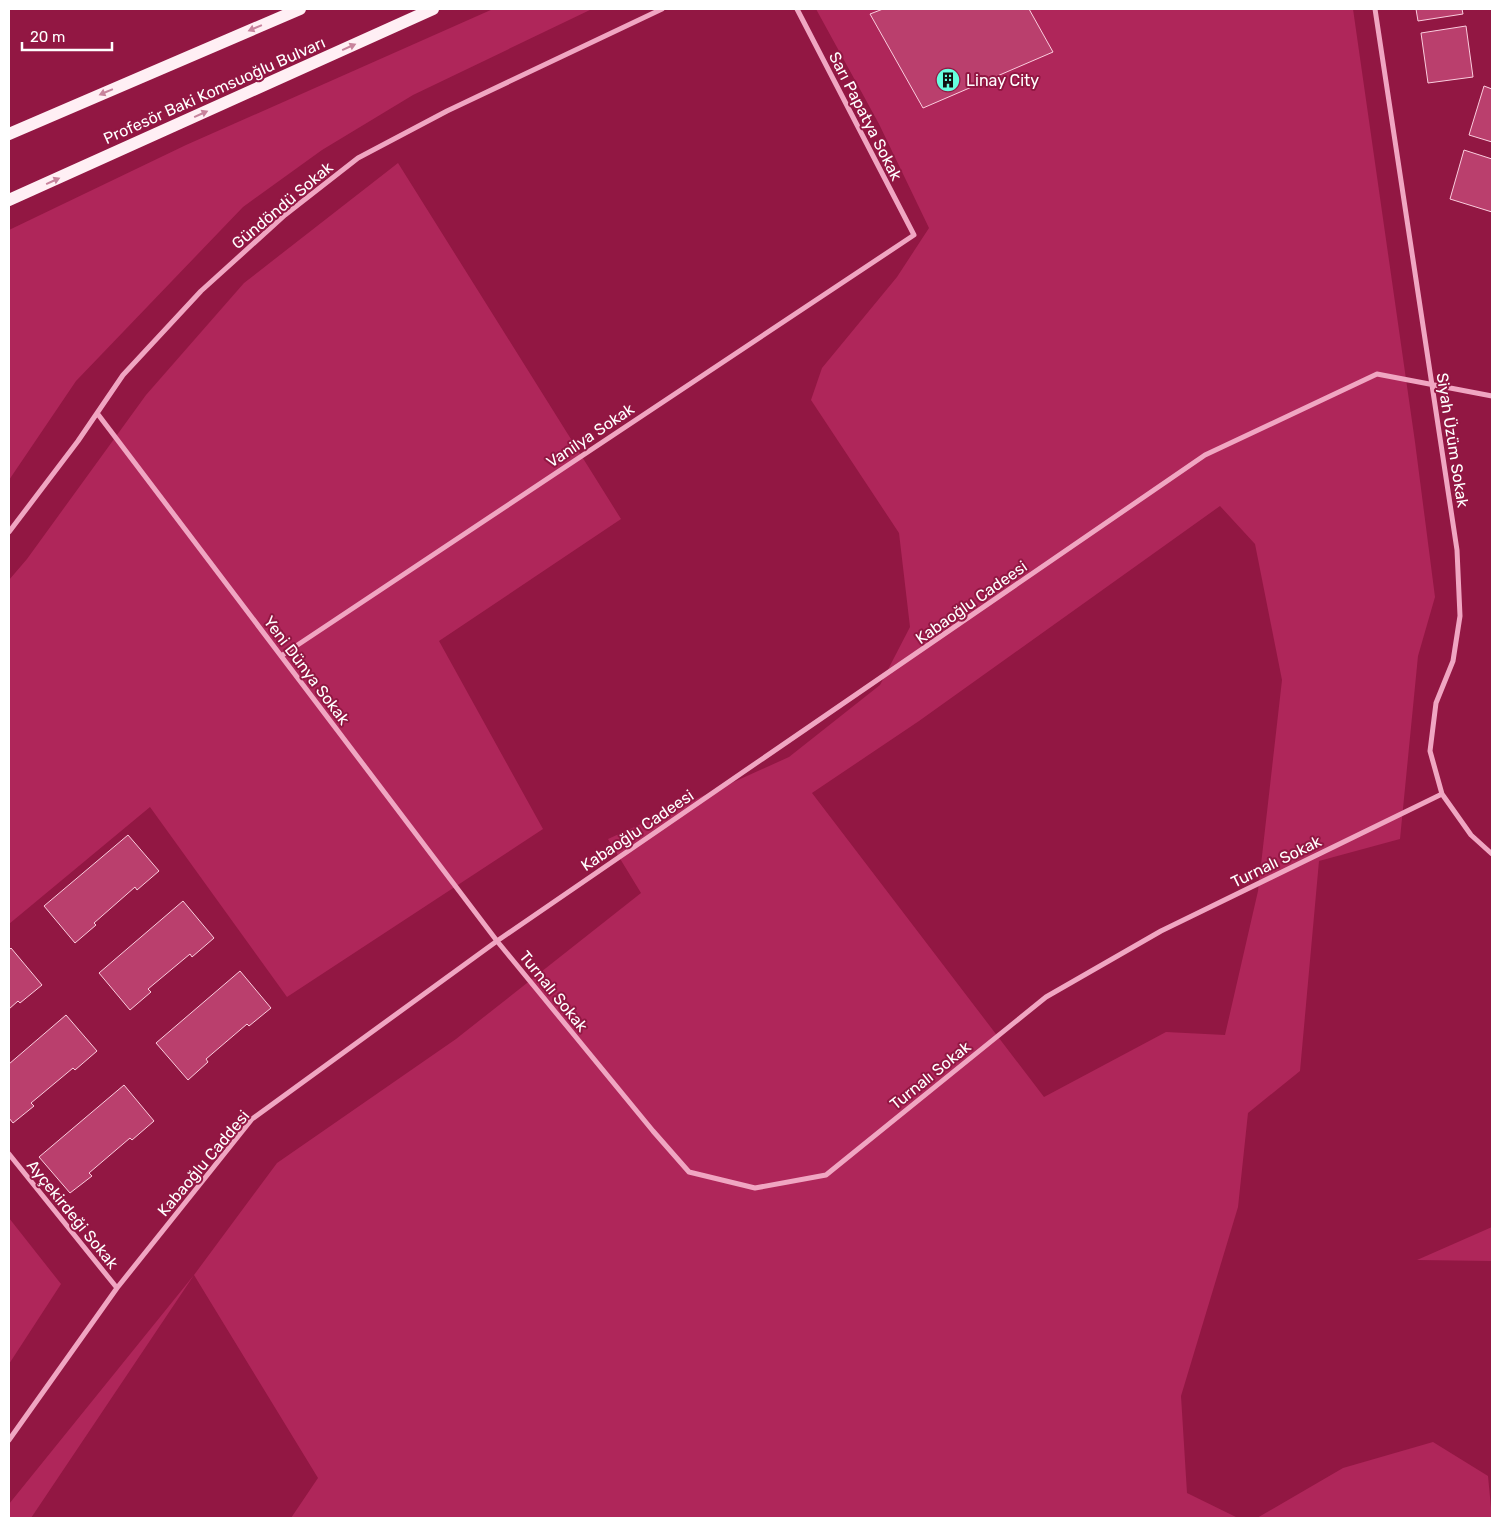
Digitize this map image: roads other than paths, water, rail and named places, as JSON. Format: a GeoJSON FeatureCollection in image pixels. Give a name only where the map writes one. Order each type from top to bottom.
{"type":"FeatureCollection","features":[{"type":"Feature","properties":{"kind":"main road"},"geometry":{"type":"LineString","coordinates":[[9,134],[300,9]]}},
{"type":"Feature","properties":{"kind":"main road","name":"Profesör Baki Komsuoğlu Bulvarı"},"geometry":{"type":"LineString","coordinates":[[9,200],[433,9]]}},
{"type":"Feature","properties":{"kind":"street","name":"Gündöndü Sokak"},"geometry":{"type":"LineString","coordinates":[[9,532],[123,375],[201,291],[285,215],[358,158],[447,111],[662,9]]}},
{"type":"Feature","properties":{"kind":"street","name":"Sarı Papatya Sokak"},"geometry":{"type":"LineString","coordinates":[[797,9],[914,235]]}},
{"type":"Feature","properties":{"kind":"street","name":"Siyah Üzüm Sokak"},"geometry":{"type":"LineString","coordinates":[[1375,9],[1457,550],[1460,616],[1453,660],[1436,702],[1430,751],[1442,794],[1471,836],[1492,854]]}},
{"type":"Feature","properties":{"kind":"street","name":"Vanilya Sokak"},"geometry":{"type":"LineString","coordinates":[[281,656],[914,235]]}},
{"type":"Feature","properties":{"kind":"street","name":"Kabaoğlu Cadeesi"},"geometry":{"type":"LineString","coordinates":[[497,942],[1205,456],[1377,374],[1492,396]]}},
{"type":"Feature","properties":{"kind":"street","name":"Yeni Dünya Sokak"},"geometry":{"type":"LineString","coordinates":[[97,413],[497,942]]}},
{"type":"Feature","properties":{"kind":"street","name":"Turnalı Sokak"},"geometry":{"type":"LineString","coordinates":[[497,942],[689,1172],[755,1188],[826,1175],[1046,997],[1161,931],[1442,794]]}},
{"type":"Feature","properties":{"kind":"street","name":"Kabaoğlu Caddesi"},"geometry":{"type":"LineString","coordinates":[[9,1440],[117,1288],[252,1119],[497,942]]}},
{"type":"Feature","properties":{"kind":"street","name":"Ayçekirdeği Sokak"},"geometry":{"type":"LineString","coordinates":[[9,1154],[117,1288]]}},
{"type":"Feature","properties":{"kind":"place","name":"Linay City"},"geometry":{"type":"Point","coordinates":[948,80]}}]}
